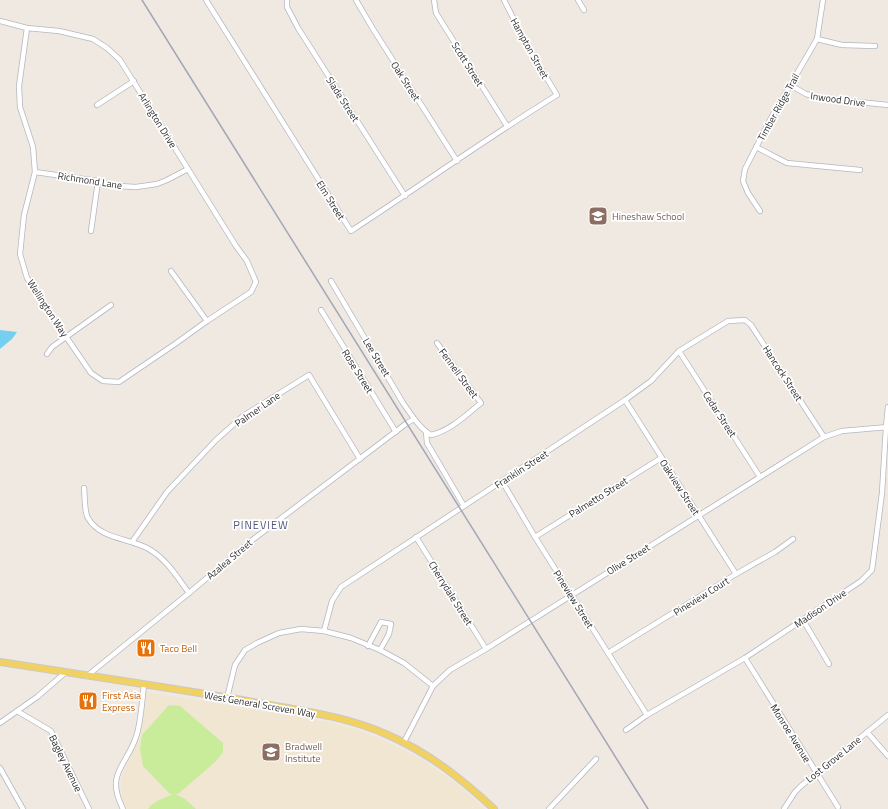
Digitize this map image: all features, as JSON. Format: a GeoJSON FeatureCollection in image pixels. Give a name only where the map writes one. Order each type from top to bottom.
{"type":"FeatureCollection","features":[{"type":"Feature","properties":{"kind":"main road","name":"West General Screven Way"},"geometry":{"type":"LineString","coordinates":[[0,662],[226,698],[339,718],[374,729],[404,742],[441,764],[494,809]]}},
{"type":"Feature","properties":{"kind":"street","name":"Elm Street"},"geometry":{"type":"LineString","coordinates":[[206,0],[351,231],[507,126],[557,95]]}},
{"type":"Feature","properties":{"kind":"street","name":"Slade Street"},"geometry":{"type":"LineString","coordinates":[[287,0],[286,7],[298,28],[405,196]]}},
{"type":"Feature","properties":{"kind":"street","name":"Oak Street"},"geometry":{"type":"LineString","coordinates":[[356,0],[457,161]]}},
{"type":"Feature","properties":{"kind":"street","name":"Scott Street"},"geometry":{"type":"LineString","coordinates":[[434,0],[436,13],[507,126]]}},
{"type":"Feature","properties":{"kind":"street","name":"Hampton Street"},"geometry":{"type":"LineString","coordinates":[[504,0],[529,49],[557,95]]}},
{"type":"Feature","properties":{"kind":"street"},"geometry":{"type":"LineString","coordinates":[[578,0],[584,10]]}},
{"type":"Feature","properties":{"kind":"street","name":"Timber Ridge Trail"},"geometry":{"type":"LineString","coordinates":[[760,211],[748,193],[743,181],[746,164],[817,39],[823,0]]}},
{"type":"Feature","properties":{"kind":"street","name":"Arlington Drive"},"geometry":{"type":"LineString","coordinates":[[0,21],[28,28],[58,31],[93,39],[108,48],[120,60],[236,246],[247,261],[256,282],[251,292]]}},
{"type":"Feature","properties":{"kind":"street","name":"Wellington Way"},"geometry":{"type":"LineString","coordinates":[[28,28],[19,86],[20,107],[34,146],[35,172],[24,215],[20,254],[27,278],[91,373],[103,381],[119,382],[206,321],[251,292]]}},
{"type":"Feature","properties":{"kind":"street"},"geometry":{"type":"LineString","coordinates":[[817,39],[842,45],[875,46]]}},
{"type":"Feature","properties":{"kind":"street"},"geometry":{"type":"LineString","coordinates":[[97,105],[134,81]]}},
{"type":"Feature","properties":{"kind":"street","name":"Inwood Drive"},"geometry":{"type":"LineString","coordinates":[[790,85],[806,94],[820,98],[888,105]]}},
{"type":"Feature","properties":{"kind":"street"},"geometry":{"type":"LineString","coordinates":[[756,147],[787,163],[860,170]]}},
{"type":"Feature","properties":{"kind":"street","name":"Richmond Lane"},"geometry":{"type":"LineString","coordinates":[[35,172],[98,181],[118,186],[147,186],[167,180],[188,169]]}},
{"type":"Feature","properties":{"kind":"street"},"geometry":{"type":"LineString","coordinates":[[91,231],[98,181]]}},
{"type":"Feature","properties":{"kind":"street"},"geometry":{"type":"LineString","coordinates":[[171,271],[206,321]]}},
{"type":"Feature","properties":{"kind":"street","name":"Lee Street"},"geometry":{"type":"LineString","coordinates":[[332,281],[403,403],[414,419],[426,432],[427,443],[464,506]]}},
{"type":"Feature","properties":{"kind":"street"},"geometry":{"type":"LineString","coordinates":[[47,354],[52,346],[111,305]]}},
{"type":"Feature","properties":{"kind":"street","name":"Rose Street"},"geometry":{"type":"LineString","coordinates":[[320,310],[396,432]]}},
{"type":"Feature","properties":{"kind":"street","name":"Hancock Street"},"geometry":{"type":"LineString","coordinates":[[735,321],[745,320],[752,325],[824,437]]}},
{"type":"Feature","properties":{"kind":"street","name":"Franklin Street"},"geometry":{"type":"LineString","coordinates":[[324,630],[332,601],[341,587],[625,400],[651,381],[679,352],[728,321],[735,321]]}},
{"type":"Feature","properties":{"kind":"street","name":"Fennell Street"},"geometry":{"type":"LineString","coordinates":[[426,432],[431,435],[439,433],[456,423],[481,403],[437,343]]}},
{"type":"Feature","properties":{"kind":"street","name":"Cedar Street"},"geometry":{"type":"LineString","coordinates":[[679,352],[760,477]]}},
{"type":"Feature","properties":{"kind":"street","name":"Palmer Lane"},"geometry":{"type":"LineString","coordinates":[[132,542],[167,492],[216,440],[243,416],[309,375],[360,460]]}},
{"type":"Feature","properties":{"kind":"street","name":"Oakview Street"},"geometry":{"type":"LineString","coordinates":[[625,400],[660,458],[736,574]]}},
{"type":"Feature","properties":{"kind":"street","name":"Madison Drive"},"geometry":{"type":"LineString","coordinates":[[626,730],[648,715],[745,658],[861,581],[872,570],[882,493],[888,407]]}},
{"type":"Feature","properties":{"kind":"street","name":"Azalea Street"},"geometry":{"type":"LineString","coordinates":[[87,676],[250,541],[414,419]]}},
{"type":"Feature","properties":{"kind":"street","name":"Olive Street"},"geometry":{"type":"LineString","coordinates":[[404,742],[433,686],[450,670],[486,649],[824,437],[842,431],[887,427]]}},
{"type":"Feature","properties":{"kind":"street","name":"Palmetto Street"},"geometry":{"type":"LineString","coordinates":[[535,537],[660,458]]}},
{"type":"Feature","properties":{"kind":"street","name":"Pineview Street"},"geometry":{"type":"LineString","coordinates":[[502,481],[535,537],[648,715]]}},
{"type":"Feature","properties":{"kind":"street"},"geometry":{"type":"LineString","coordinates":[[84,488],[87,518],[105,534],[132,542],[147,548],[158,555],[189,593]]}},
{"type":"Feature","properties":{"kind":"street","name":"Cherrydale Street"},"geometry":{"type":"LineString","coordinates":[[416,537],[486,649]]}},
{"type":"Feature","properties":{"kind":"street","name":"Pineview Court"},"geometry":{"type":"LineString","coordinates":[[608,653],[736,574],[775,552],[793,539]]}},
{"type":"Feature","properties":{"kind":"street"},"geometry":{"type":"LineString","coordinates":[[803,620],[829,664]]}},
{"type":"Feature","properties":{"kind":"street"},"geometry":{"type":"LineString","coordinates":[[368,646],[381,622],[391,624],[389,634],[380,650]]}},
{"type":"Feature","properties":{"kind":"street"},"geometry":{"type":"LineString","coordinates":[[226,698],[235,664],[241,655],[250,647],[271,636],[286,631],[301,629],[324,630],[351,638],[380,650],[404,663],[433,686]]}},
{"type":"Feature","properties":{"kind":"street","name":"Monroe Avenue"},"geometry":{"type":"LineString","coordinates":[[745,658],[838,807]]}},
{"type":"Feature","properties":{"kind":"street"},"geometry":{"type":"LineString","coordinates":[[0,723],[37,697],[66,672]]}},
{"type":"Feature","properties":{"kind":"street"},"geometry":{"type":"LineString","coordinates":[[123,809],[117,795],[116,778],[138,734],[144,685]]}},
{"type":"Feature","properties":{"kind":"street","name":"Bagley Avenue"},"geometry":{"type":"LineString","coordinates":[[17,711],[50,731],[89,809]]}},
{"type":"Feature","properties":{"kind":"street","name":"Lost Grove Lane"},"geometry":{"type":"LineString","coordinates":[[784,809],[795,792],[816,773],[888,715]]}},
{"type":"Feature","properties":{"kind":"street"},"geometry":{"type":"LineString","coordinates":[[867,732],[888,756]]}},
{"type":"Feature","properties":{"kind":"street"},"geometry":{"type":"LineString","coordinates":[[549,809],[596,759]]}},
{"type":"Feature","properties":{"kind":"street"},"geometry":{"type":"LineString","coordinates":[[0,768],[23,809]]}},
{"type":"Feature","properties":{"kind":"shaded area","name":"Bradwell Institute"},"geometry":{"type":"Polygon","coordinates":[[[146,692],[332,723],[356,730],[379,738],[419,758],[461,787],[484,809],[127,809],[123,799],[121,780],[124,770],[140,737],[146,692]]]}},
{"type":"Feature","properties":{"kind":"green space"},"geometry":{"type":"Polygon","coordinates":[[[169,705],[180,706],[223,743],[223,752],[215,762],[178,794],[175,794],[185,799],[196,809],[148,809],[156,802],[173,794],[170,794],[143,766],[140,749],[142,735],[169,705]]]}},
{"type":"Feature","properties":{"kind":"water"},"geometry":{"type":"Polygon","coordinates":[[[0,330],[17,332],[12,339],[0,349],[0,330]]]}},
{"type":"Feature","properties":{"kind":"railway"},"geometry":{"type":"LineString","coordinates":[[142,0],[648,809]]}},
{"type":"Feature","properties":{"kind":"place","name":"Hineshaw School"},"geometry":{"type":"Point","coordinates":[598,216]}},
{"type":"Feature","properties":{"kind":"place","name":"Taco Bell"},"geometry":{"type":"Point","coordinates":[146,648]}},
{"type":"Feature","properties":{"kind":"place","name":"First Asia Express"},"geometry":{"type":"Point","coordinates":[88,701]}},
{"type":"Feature","properties":{"kind":"place","name":"Bradwell Institute"},"geometry":{"type":"Point","coordinates":[271,752]}},
{"type":"Feature","properties":{"kind":"district","name":"PINEVIEW"},"geometry":{"type":"Point","coordinates":[261,525]}}]}
